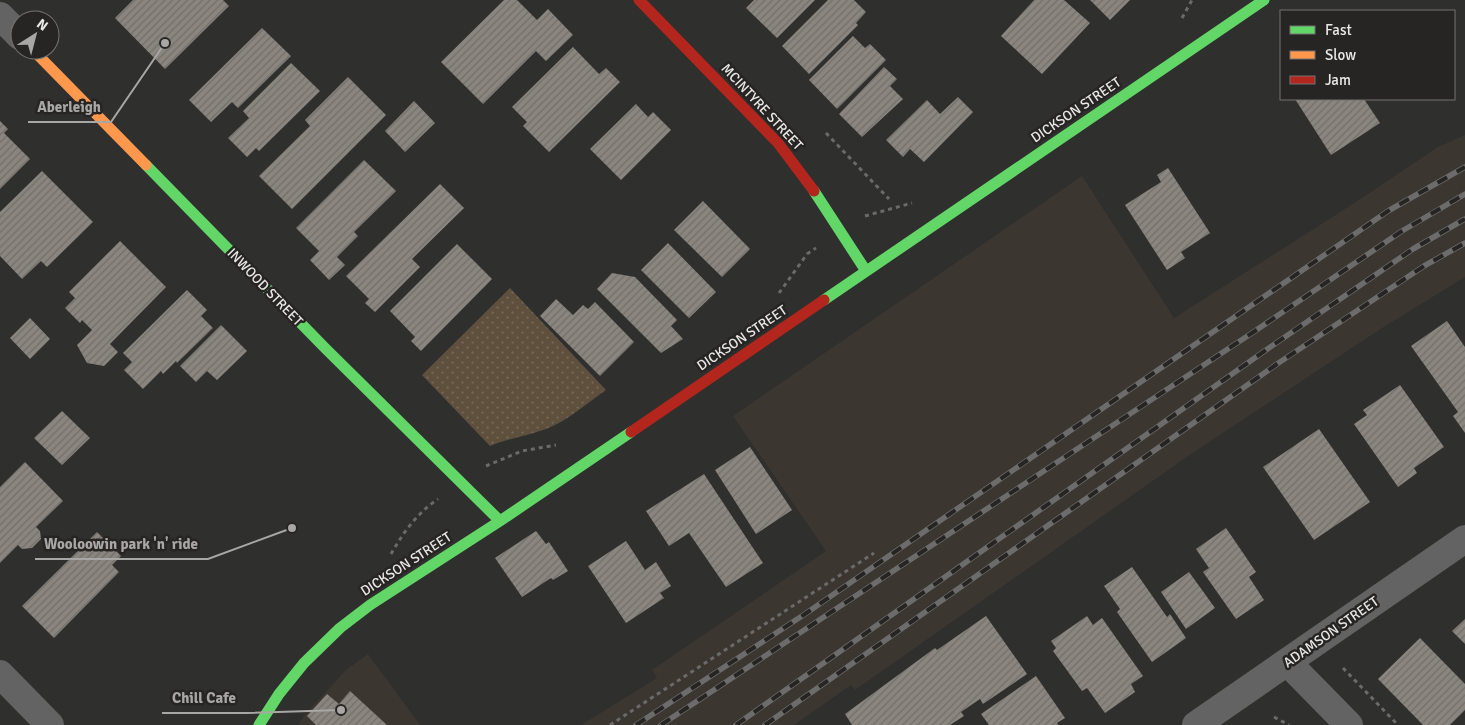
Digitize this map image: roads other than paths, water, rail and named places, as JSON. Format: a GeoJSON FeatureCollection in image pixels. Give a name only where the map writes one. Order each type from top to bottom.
{"type":"FeatureCollection","features":[{"type":"Feature","properties":{"kind":"street","name":"MCINTYRE STREET"},"geometry":{"type":"LineString","coordinates":[[639,0],[778,143],[822,201],[866,272]]}},
{"type":"Feature","properties":{"kind":"street","name":"DICKSON STREET"},"geometry":{"type":"LineString","coordinates":[[259,725],[279,694],[304,663],[340,628],[370,605],[500,521],[866,272],[1250,4]]}},
{"type":"Feature","properties":{"kind":"street"},"geometry":{"type":"LineString","coordinates":[[0,16],[10,26]]}},
{"type":"Feature","properties":{"kind":"street","name":"INWOOD STREET"},"geometry":{"type":"LineString","coordinates":[[43,60],[326,349],[500,521]]}},
{"type":"Feature","properties":{"kind":"street","name":"ADAMSON STREET"},"geometry":{"type":"LineString","coordinates":[[1196,725],[1465,539]]}},
{"type":"Feature","properties":{"kind":"street"},"geometry":{"type":"LineString","coordinates":[[1288,663],[1349,725]]}},
{"type":"Feature","properties":{"kind":"street"},"geometry":{"type":"LineString","coordinates":[[0,674],[50,725]]}},
{"type":"Feature","properties":{"kind":"railway"},"geometry":{"type":"LineString","coordinates":[[636,725],[805,614],[1388,211],[1465,167]]}},
{"type":"Feature","properties":{"kind":"railway"},"geometry":{"type":"LineString","coordinates":[[661,725],[1252,333],[1402,231],[1465,194]]}},
{"type":"Feature","properties":{"kind":"railway"},"geometry":{"type":"LineString","coordinates":[[736,725],[1266,350],[1413,249],[1465,219]]}},
{"type":"Feature","properties":{"kind":"railway"},"geometry":{"type":"LineString","coordinates":[[765,725],[1277,364],[1424,266],[1465,243]]}},
{"type":"Feature","properties":{"kind":"place","name":"Aberleigh"},"geometry":{"type":"Point","coordinates":[165,43]}},
{"type":"Feature","properties":{"kind":"place","name":"Wooloowin park 'n' ride"},"geometry":{"type":"Point","coordinates":[292,528]}},
{"type":"Feature","properties":{"kind":"place","name":"Chill Cafe"},"geometry":{"type":"Point","coordinates":[341,710]}}]}
